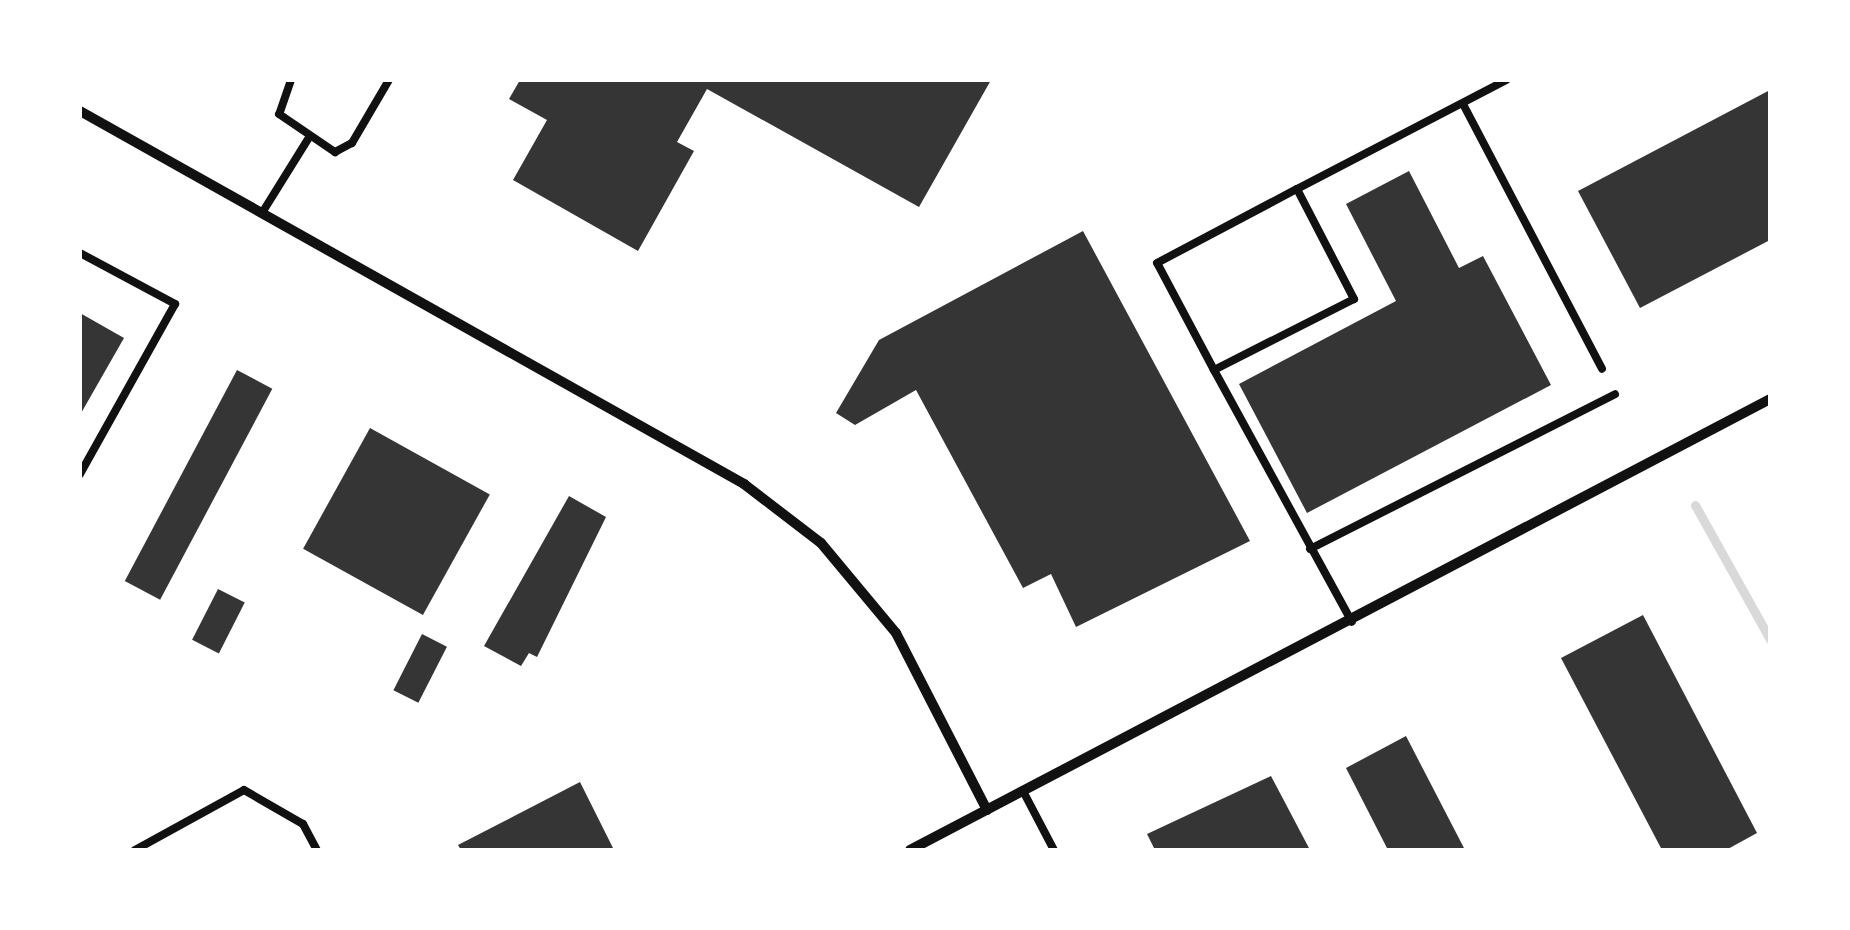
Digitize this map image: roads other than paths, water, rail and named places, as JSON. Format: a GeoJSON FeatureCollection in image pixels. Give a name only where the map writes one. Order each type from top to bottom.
{"type":"FeatureCollection","features":[{"type":"Feature","properties":{"kind":"street"},"geometry":{"type":"LineString","coordinates":[[80,111],[744,484],[821,543],[896,633],[986,810]]}},
{"type":"Feature","properties":{"kind":"street"},"geometry":{"type":"LineString","coordinates":[[910,850],[1770,400]]}},
{"type":"Feature","properties":{"kind":"lane"},"geometry":{"type":"LineString","coordinates":[[291,80],[279,114],[308,139],[344,150],[388,80]]}},
{"type":"Feature","properties":{"kind":"lane"},"geometry":{"type":"LineString","coordinates":[[1352,622],[1158,263],[1506,80]]}},
{"type":"Feature","properties":{"kind":"lane"},"geometry":{"type":"LineString","coordinates":[[1463,104],[1602,369]]}},
{"type":"Feature","properties":{"kind":"lane"},"geometry":{"type":"LineString","coordinates":[[262,213],[308,139]]}},
{"type":"Feature","properties":{"kind":"lane"},"geometry":{"type":"LineString","coordinates":[[1214,370],[1354,299],[1297,189]]}},
{"type":"Feature","properties":{"kind":"lane"},"geometry":{"type":"LineString","coordinates":[[80,253],[175,304],[80,474]]}},
{"type":"Feature","properties":{"kind":"lane"},"geometry":{"type":"LineString","coordinates":[[1310,549],[1615,394]]}},
{"type":"Feature","properties":{"kind":"lane"},"geometry":{"type":"LineString","coordinates":[[135,850],[244,790],[303,824],[317,850]]}},
{"type":"Feature","properties":{"kind":"lane"},"geometry":{"type":"LineString","coordinates":[[1024,792],[1054,850]]}},
{"type":"Feature","properties":{"kind":"waterway"},"geometry":{"type":"LineString","coordinates":[[1695,505],[1770,639]]}}]}
